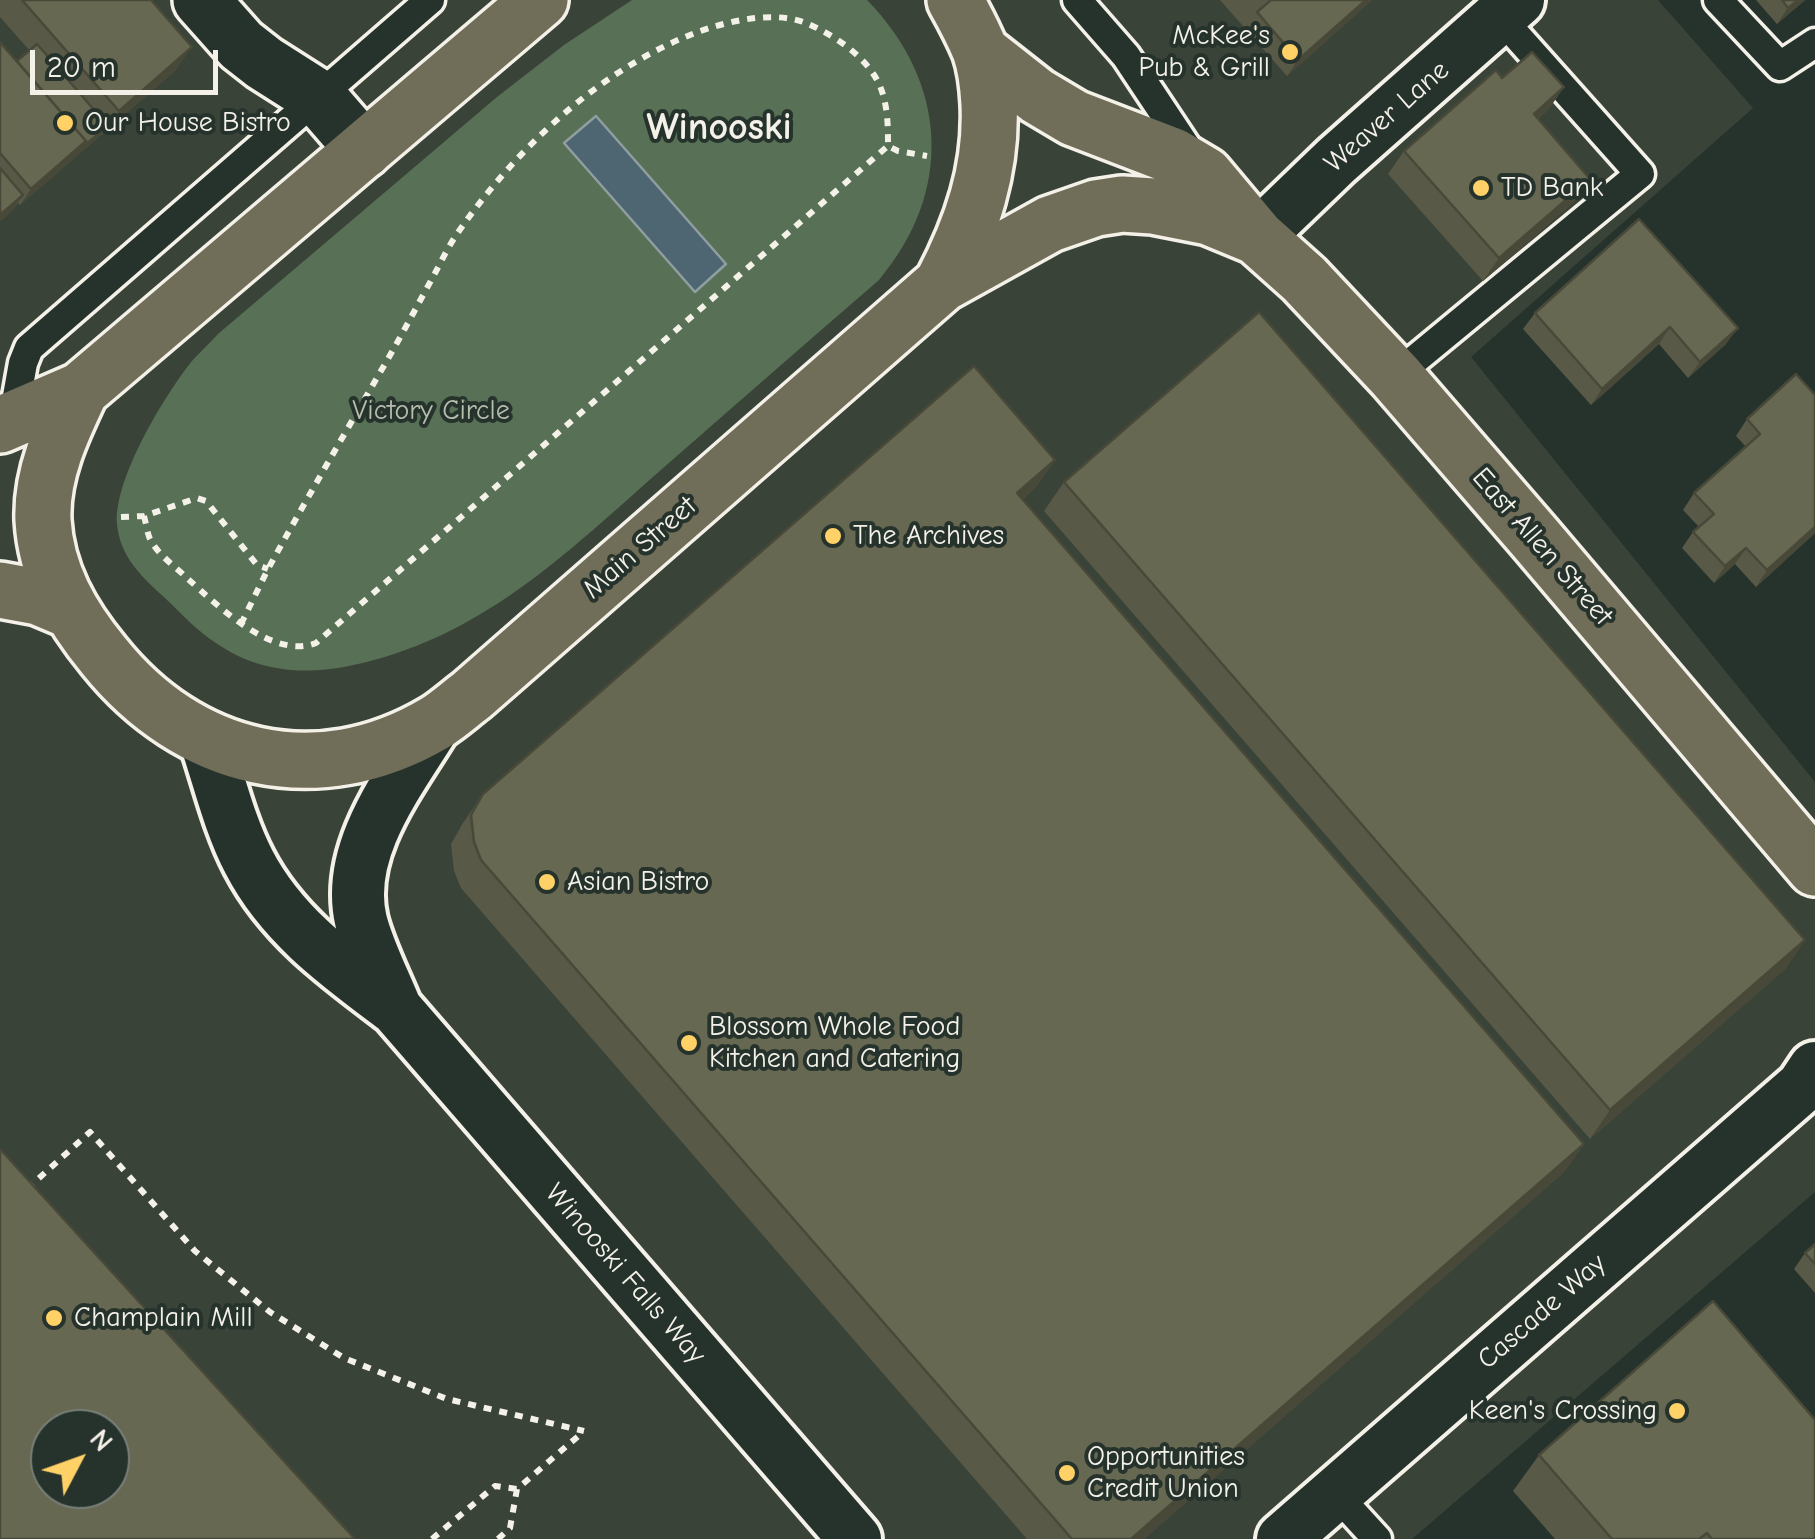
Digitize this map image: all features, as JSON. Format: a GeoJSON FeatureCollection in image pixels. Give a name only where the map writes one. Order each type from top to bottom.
{"type":"FeatureCollection","features":[{"type":"Feature","properties":{"kind":"main road","name":"Main Street"},"geometry":{"type":"LineString","coordinates":[[6,422],[81,390],[540,0]]}},
{"type":"Feature","properties":{"kind":"main road","name":"Main Street"},"geometry":{"type":"LineString","coordinates":[[81,390],[58,437],[43,517],[56,581],[88,638],[132,688],[180,725],[241,753],[320,762],[390,744],[436,722],[472,696],[942,284],[963,245],[978,204],[987,165],[990,123],[981,52],[956,0]]}},
{"type":"Feature","properties":{"kind":"main road","name":"East Allen Street"},"geometry":{"type":"LineString","coordinates":[[981,52],[1037,96],[1074,118],[1173,156],[1204,175],[1258,237],[1395,376],[1815,868]]}},
{"type":"Feature","properties":{"kind":"main road","name":"East Allen Street"},"geometry":{"type":"LineString","coordinates":[[942,284],[1050,224],[1096,208],[1122,204],[1210,217],[1258,237]]}},
{"type":"Feature","properties":{"kind":"main road"},"geometry":{"type":"LineString","coordinates":[[0,590],[38,597],[70,610]]}},
{"type":"Feature","properties":{"kind":"street"},"geometry":{"type":"LineString","coordinates":[[201,0],[241,45],[319,98],[364,150]]}},
{"type":"Feature","properties":{"kind":"street","name":"Weaver Lane"},"geometry":{"type":"LineString","coordinates":[[1258,237],[1326,170],[1490,32]]}},
{"type":"Feature","properties":{"kind":"street","name":"Winooski Falls Way"},"geometry":{"type":"LineString","coordinates":[[396,1009],[361,922],[360,865],[368,839],[436,722]]}},
{"type":"Feature","properties":{"kind":"street","name":"Winooski Falls Way"},"geometry":{"type":"LineString","coordinates":[[205,738],[235,830],[268,893],[323,953],[396,1009],[855,1539]]}},
{"type":"Feature","properties":{"kind":"street","name":"Cascade Way"},"geometry":{"type":"LineString","coordinates":[[1283,1539],[1811,1079]]}},
{"type":"Feature","properties":{"kind":"lane","name":"Main Street"},"geometry":{"type":"LineString","coordinates":[[6,422],[29,348],[430,0]]}},
{"type":"Feature","properties":{"kind":"lane","name":"East Allen Street"},"geometry":{"type":"LineString","coordinates":[[1076,0],[1126,56],[1204,175]]}},
{"type":"Feature","properties":{"kind":"lane"},"geometry":{"type":"LineString","coordinates":[[1718,0],[1780,66],[1815,43]]}},
{"type":"Feature","properties":{"kind":"lane"},"geometry":{"type":"LineString","coordinates":[[1395,376],[1596,199],[1640,174],[1490,32]]}},
{"type":"Feature","properties":{"kind":"lane"},"geometry":{"type":"LineString","coordinates":[[1335,1494],[1377,1539]]}},
{"type":"Feature","properties":{"kind":"path"},"geometry":{"type":"LineString","coordinates":[[144,516],[151,540],[164,557],[240,624],[286,644],[306,647],[316,643],[888,146],[888,112],[879,84],[858,56],[832,36],[790,18],[739,21],[680,39],[608,80],[569,109],[497,182],[457,233],[240,624]]}},
{"type":"Feature","properties":{"kind":"path"},"geometry":{"type":"LineString","coordinates":[[888,146],[898,152],[928,156]]}},
{"type":"Feature","properties":{"kind":"path"},"geometry":{"type":"LineString","coordinates":[[121,516],[144,516],[197,498],[206,500],[256,565],[268,569]]}},
{"type":"Feature","properties":{"kind":"path"},"geometry":{"type":"LineString","coordinates":[[16,1199],[90,1132],[195,1251],[270,1312],[344,1358],[447,1399],[584,1431],[517,1489],[510,1528],[498,1539]]}},
{"type":"Feature","properties":{"kind":"path"},"geometry":{"type":"LineString","coordinates":[[432,1539],[495,1486],[517,1489]]}},
{"type":"Feature","properties":{"kind":"shaded area"},"geometry":{"type":"Polygon","coordinates":[[[0,0],[1658,0],[1753,108],[1471,357],[1815,782],[1815,1192],[1412,1539],[0,1539],[0,0]]]}},
{"type":"Feature","properties":{"kind":"green space","name":"Victory Circle"},"geometry":{"type":"Polygon","coordinates":[[[632,0],[867,0],[894,32],[914,66],[926,102],[930,174],[920,210],[903,246],[879,280],[601,523],[538,575],[471,620],[397,653],[327,669],[282,669],[259,664],[216,643],[140,574],[119,536],[118,506],[124,484],[168,395],[218,334],[497,97],[564,45],[632,0]]]}},
{"type":"Feature","properties":{"kind":"water"},"geometry":{"type":"Polygon","coordinates":[[[596,116],[726,264],[695,292],[564,143],[596,116]]]}},
{"type":"Feature","properties":{"kind":"building"},"geometry":{"type":"Polygon","coordinates":[[[22,0],[151,0],[192,47],[119,111],[22,0]]]}},
{"type":"Feature","properties":{"kind":"building","name":"McKee's Pub & Grill"},"geometry":{"type":"Polygon","coordinates":[[[1271,0],[1366,0],[1298,60],[1257,12],[1271,0]]]}},
{"type":"Feature","properties":{"kind":"building"},"geometry":{"type":"Polygon","coordinates":[[[1782,0],[1798,0],[1788,8],[1782,0]]]}},
{"type":"Feature","properties":{"kind":"building"},"geometry":{"type":"Polygon","coordinates":[[[0,42],[86,141],[31,189],[0,153],[0,42]]]}},
{"type":"Feature","properties":{"kind":"building"},"geometry":{"type":"Polygon","coordinates":[[[37,44],[108,126],[80,149],[86,141],[17,61],[37,44]]]}},
{"type":"Feature","properties":{"kind":"building","name":"TD Bank"},"geometry":{"type":"Polygon","coordinates":[[[1532,52],[1564,87],[1534,114],[1590,179],[1499,258],[1404,151],[1496,70],[1502,78],[1532,52]]]}},
{"type":"Feature","properties":{"kind":"building"},"geometry":{"type":"Polygon","coordinates":[[[0,168],[23,195],[0,215],[0,168]]]}},
{"type":"Feature","properties":{"kind":"building"},"geometry":{"type":"Polygon","coordinates":[[[1639,219],[1738,328],[1700,362],[1670,327],[1602,389],[1535,313],[1639,219]]]}},
{"type":"Feature","properties":{"kind":"building"},"geometry":{"type":"Polygon","coordinates":[[[1259,312],[1805,940],[1610,1110],[1064,482],[1259,312]]]}},
{"type":"Feature","properties":{"kind":"building"},"geometry":{"type":"Polygon","coordinates":[[[974,366],[1055,460],[1017,493],[1584,1144],[1131,1539],[1072,1539],[481,860],[474,842],[471,815],[483,794],[974,366]]]}},
{"type":"Feature","properties":{"kind":"building"},"geometry":{"type":"Polygon","coordinates":[[[1796,374],[1815,395],[1815,527],[1767,570],[1746,548],[1725,566],[1693,532],[1714,514],[1694,493],[1760,434],[1747,419],[1796,374]]]}},
{"type":"Feature","properties":{"kind":"building","name":"Champlain Mill"},"geometry":{"type":"Polygon","coordinates":[[[0,1149],[355,1539],[0,1539],[0,1149]]]}},
{"type":"Feature","properties":{"kind":"building"},"geometry":{"type":"Polygon","coordinates":[[[1815,1244],[1815,1264],[1805,1253],[1815,1244]]]}},
{"type":"Feature","properties":{"kind":"building","name":"Keen's Crossing"},"geometry":{"type":"Polygon","coordinates":[[[1713,1301],[1815,1420],[1815,1539],[1712,1539],[1707,1533],[1699,1539],[1612,1539],[1539,1455],[1713,1301]]]}},
{"type":"Feature","properties":{"kind":"place","name":"McKee's Pub & Grill"},"geometry":{"type":"Point","coordinates":[1290,52]}},
{"type":"Feature","properties":{"kind":"place","name":"Our House Bistro"},"geometry":{"type":"Point","coordinates":[65,123]}},
{"type":"Feature","properties":{"kind":"place","name":"TD Bank"},"geometry":{"type":"Point","coordinates":[1481,188]}},
{"type":"Feature","properties":{"kind":"place","name":"The Archives"},"geometry":{"type":"Point","coordinates":[833,536]}},
{"type":"Feature","properties":{"kind":"place","name":"Asian Bistro"},"geometry":{"type":"Point","coordinates":[547,882]}},
{"type":"Feature","properties":{"kind":"place","name":"Blossom Whole Food Kitchen and Catering"},"geometry":{"type":"Point","coordinates":[689,1043]}},
{"type":"Feature","properties":{"kind":"place","name":"Champlain Mill"},"geometry":{"type":"Point","coordinates":[54,1318]}},
{"type":"Feature","properties":{"kind":"place","name":"Keen's Crossing"},"geometry":{"type":"Point","coordinates":[1677,1411]}},
{"type":"Feature","properties":{"kind":"place","name":"Opportunities Credit Union"},"geometry":{"type":"Point","coordinates":[1067,1473]}},
{"type":"Feature","properties":{"kind":"district","name":"Winooski"},"geometry":{"type":"Point","coordinates":[719,128]}}]}
